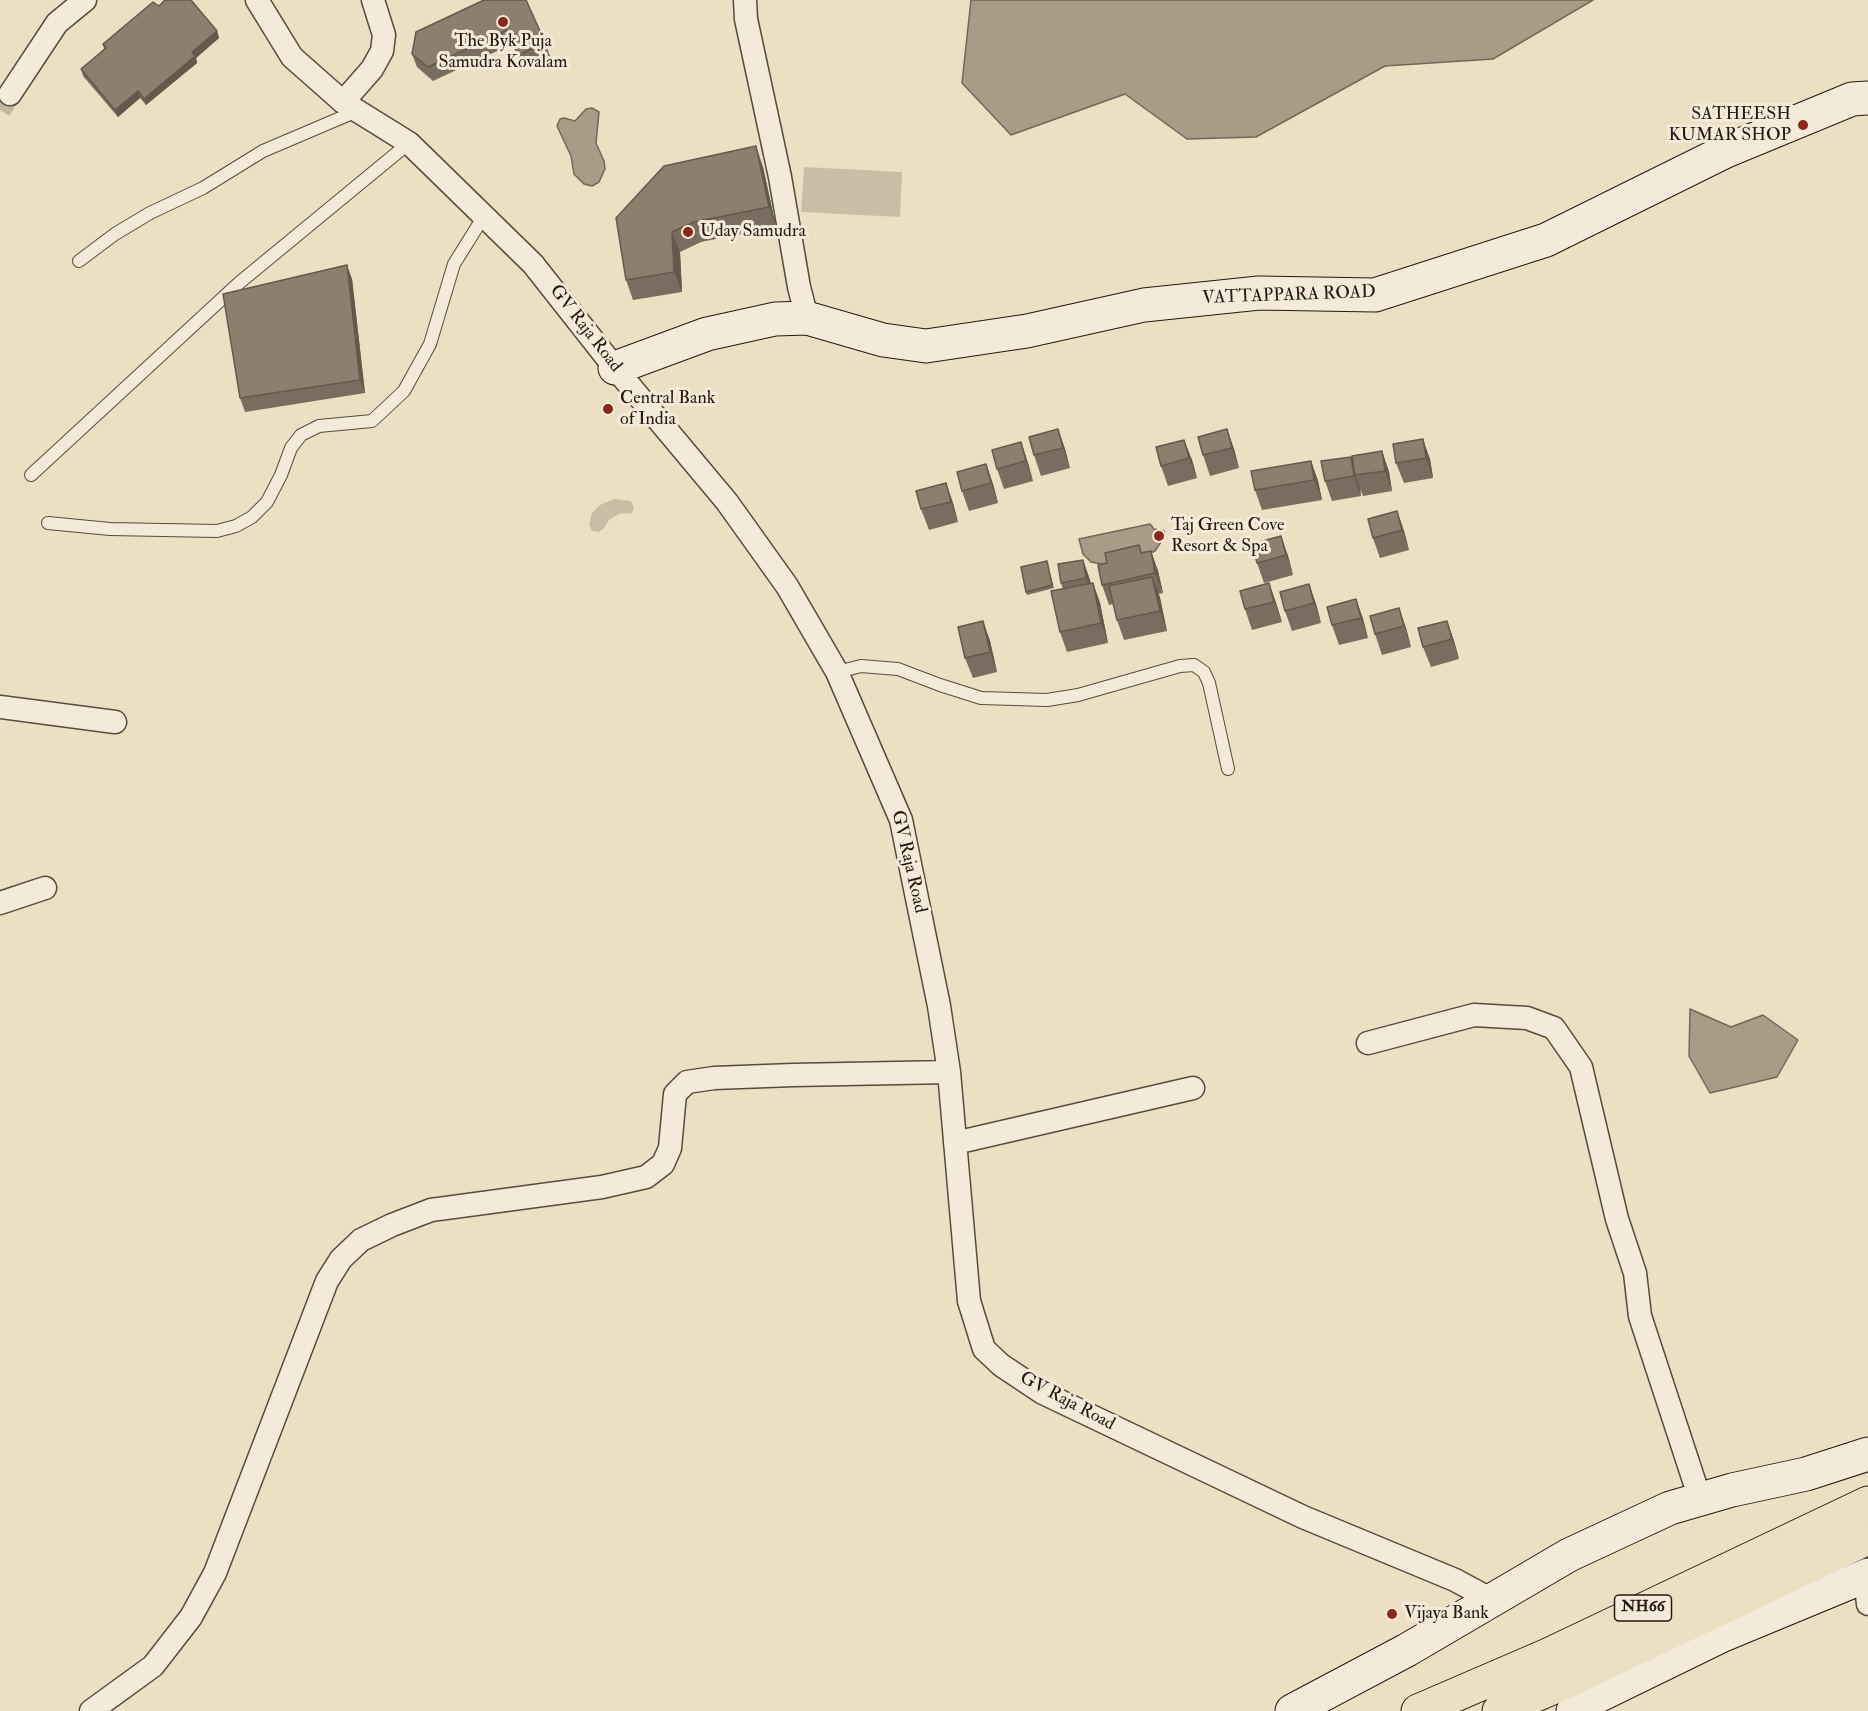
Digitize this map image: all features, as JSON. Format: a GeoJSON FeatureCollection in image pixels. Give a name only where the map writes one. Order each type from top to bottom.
{"type":"FeatureCollection","features":[{"type":"Feature","properties":{"kind":"highway","name":"NH66"},"geometry":{"type":"LineString","coordinates":[[1418,1711],[1577,1691],[1868,1503]]}},
{"type":"Feature","properties":{"kind":"highway","name":"NH66"},"geometry":{"type":"LineString","coordinates":[[1499,1711],[1577,1691],[1868,1538]]}},
{"type":"Feature","properties":{"kind":"street"},"geometry":{"type":"LineString","coordinates":[[10,94],[57,23],[85,0]]}},
{"type":"Feature","properties":{"kind":"street","name":"GV Raja Road"},"geometry":{"type":"LineString","coordinates":[[257,0],[292,57],[350,107],[409,143],[533,264],[615,368],[727,502],[787,586],[837,672],[901,820],[939,1006],[949,1072],[969,1302],[984,1349],[1001,1365],[1043,1393],[1303,1517],[1455,1580],[1492,1600]]}},
{"type":"Feature","properties":{"kind":"street"},"geometry":{"type":"LineString","coordinates":[[350,107],[382,51],[384,35],[373,0]]}},
{"type":"Feature","properties":{"kind":"street"},"geometry":{"type":"LineString","coordinates":[[745,0],[746,20],[780,177],[799,287],[807,318]]}},
{"type":"Feature","properties":{"kind":"street","name":"VATTAPPARA ROAD"},"geometry":{"type":"LineString","coordinates":[[615,368],[707,334],[775,320],[807,318],[883,340],[926,346],[1027,331],[1144,305],[1259,294],[1375,295],[1546,240],[1726,151],[1852,99],[1868,98]]}},
{"type":"Feature","properties":{"kind":"street"},"geometry":{"type":"LineString","coordinates":[[0,707],[116,722]]}},
{"type":"Feature","properties":{"kind":"street"},"geometry":{"type":"LineString","coordinates":[[0,903],[45,888]]}},
{"type":"Feature","properties":{"kind":"street"},"geometry":{"type":"LineString","coordinates":[[1368,1043],[1474,1015],[1527,1018],[1554,1028],[1581,1067],[1617,1219],[1635,1273],[1640,1316],[1700,1499]]}},
{"type":"Feature","properties":{"kind":"street"},"geometry":{"type":"LineString","coordinates":[[91,1711],[153,1666],[191,1617],[215,1573],[327,1281],[341,1259],[361,1240],[431,1210],[602,1187],[646,1177],[663,1164],[670,1148],[675,1094],[687,1082],[714,1078],[949,1072]]}},
{"type":"Feature","properties":{"kind":"street"},"geometry":{"type":"LineString","coordinates":[[955,1143],[1193,1088]]}},
{"type":"Feature","properties":{"kind":"street"},"geometry":{"type":"LineString","coordinates":[[1292,1711],[1407,1650],[1569,1555],[1670,1508],[1732,1490],[1806,1474],[1868,1454]]}},
{"type":"Feature","properties":{"kind":"street"},"geometry":{"type":"LineString","coordinates":[[1577,1691],[1723,1635],[1867,1585]]}},
{"type":"Feature","properties":{"kind":"lane"},"geometry":{"type":"LineString","coordinates":[[80,261],[115,234],[150,213],[203,188],[263,151],[350,107]]}},
{"type":"Feature","properties":{"kind":"lane"},"geometry":{"type":"LineString","coordinates":[[31,475],[239,283],[409,143]]}},
{"type":"Feature","properties":{"kind":"lane"},"geometry":{"type":"LineString","coordinates":[[48,523],[110,529],[217,531],[236,526],[252,517],[267,502],[281,476],[291,448],[301,435],[319,426],[372,421],[404,391],[430,344],[454,264],[484,216]]}},
{"type":"Feature","properties":{"kind":"lane"},"geometry":{"type":"LineString","coordinates":[[837,672],[861,666],[898,669],[981,698],[1047,700],[1078,695],[1180,666],[1194,665],[1204,672],[1209,683],[1228,769]]}},
{"type":"Feature","properties":{"kind":"shaded area"},"geometry":{"type":"Polygon","coordinates":[[[971,0],[1593,0],[1493,59],[1385,66],[1256,137],[1187,139],[1125,94],[1011,135],[962,83],[971,0]]]}},
{"type":"Feature","properties":{"kind":"shaded area"},"geometry":{"type":"Polygon","coordinates":[[[592,108],[599,112],[596,143],[605,169],[599,182],[592,186],[584,184],[574,174],[571,156],[557,126],[560,119],[575,121],[586,109],[592,108]]]}},
{"type":"Feature","properties":{"kind":"shaded area"},"geometry":{"type":"Polygon","coordinates":[[[804,167],[902,172],[900,217],[801,212],[804,167]]]}},
{"type":"Feature","properties":{"kind":"shaded area"},"geometry":{"type":"Polygon","coordinates":[[[614,499],[631,501],[634,508],[632,513],[619,514],[609,520],[599,532],[592,531],[589,525],[592,513],[600,505],[614,499]]]}},
{"type":"Feature","properties":{"kind":"shaded area"},"geometry":{"type":"Polygon","coordinates":[[[1150,524],[1154,529],[1164,531],[1165,536],[1155,551],[1135,560],[1107,565],[1091,562],[1083,554],[1079,539],[1150,524]]]}},
{"type":"Feature","properties":{"kind":"shaded area"},"geometry":{"type":"Polygon","coordinates":[[[1690,1009],[1731,1027],[1763,1015],[1798,1040],[1777,1077],[1710,1093],[1689,1056],[1690,1009]]]}},
{"type":"Feature","properties":{"kind":"building"},"geometry":{"type":"Polygon","coordinates":[[[165,0],[191,0],[217,31],[192,52],[195,56],[144,99],[138,91],[115,110],[81,69],[106,48],[103,44],[153,2],[159,6],[165,0]]]}},
{"type":"Feature","properties":{"kind":"building","name":"The Byk Puja Samudra Kovalam"},"geometry":{"type":"Polygon","coordinates":[[[484,0],[526,0],[545,42],[519,55],[507,30],[428,67],[412,54],[416,32],[484,0]]]}},
{"type":"Feature","properties":{"kind":"building","name":"Uday Samudra"},"geometry":{"type":"Polygon","coordinates":[[[756,146],[769,207],[694,222],[672,232],[674,272],[626,280],[616,218],[664,166],[756,146]]]}},
{"type":"Feature","properties":{"kind":"building"},"geometry":{"type":"Polygon","coordinates":[[[347,265],[360,380],[240,398],[223,294],[347,265]]]}},
{"type":"Feature","properties":{"kind":"building"},"geometry":{"type":"Polygon","coordinates":[[[1058,429],[1063,448],[1034,455],[1029,437],[1058,429]]]}},
{"type":"Feature","properties":{"kind":"building"},"geometry":{"type":"Polygon","coordinates":[[[1227,429],[1232,448],[1203,455],[1198,437],[1227,429]]]}},
{"type":"Feature","properties":{"kind":"building"},"geometry":{"type":"Polygon","coordinates":[[[1423,439],[1426,458],[1396,463],[1393,444],[1423,439]]]}},
{"type":"Feature","properties":{"kind":"building"},"geometry":{"type":"Polygon","coordinates":[[[1184,440],[1189,458],[1161,466],[1156,447],[1184,440]]]}},
{"type":"Feature","properties":{"kind":"building"},"geometry":{"type":"Polygon","coordinates":[[[1021,442],[1026,461],[997,469],[992,450],[1021,442]]]}},
{"type":"Feature","properties":{"kind":"building"},"geometry":{"type":"Polygon","coordinates":[[[1382,451],[1385,471],[1355,475],[1352,456],[1382,451]]]}},
{"type":"Feature","properties":{"kind":"building"},"geometry":{"type":"Polygon","coordinates":[[[1351,457],[1354,476],[1325,481],[1321,461],[1351,457]]]}},
{"type":"Feature","properties":{"kind":"building"},"geometry":{"type":"Polygon","coordinates":[[[1311,461],[1314,480],[1255,490],[1251,471],[1311,461]]]}},
{"type":"Feature","properties":{"kind":"building"},"geometry":{"type":"Polygon","coordinates":[[[986,464],[991,483],[962,491],[957,472],[986,464]]]}},
{"type":"Feature","properties":{"kind":"building"},"geometry":{"type":"Polygon","coordinates":[[[946,483],[951,502],[921,509],[916,491],[946,483]]]}},
{"type":"Feature","properties":{"kind":"building"},"geometry":{"type":"Polygon","coordinates":[[[1397,511],[1402,530],[1373,538],[1368,519],[1397,511]]]}},
{"type":"Feature","properties":{"kind":"building"},"geometry":{"type":"Polygon","coordinates":[[[1281,536],[1286,555],[1257,563],[1252,544],[1281,536]]]}},
{"type":"Feature","properties":{"kind":"building"},"geometry":{"type":"Polygon","coordinates":[[[1139,545],[1141,553],[1151,551],[1155,573],[1102,585],[1098,565],[1107,563],[1105,553],[1139,545]]]}},
{"type":"Feature","properties":{"kind":"building"},"geometry":{"type":"Polygon","coordinates":[[[1083,560],[1086,578],[1061,583],[1058,564],[1083,560]]]}},
{"type":"Feature","properties":{"kind":"building"},"geometry":{"type":"Polygon","coordinates":[[[1047,561],[1052,585],[1026,592],[1021,567],[1047,561]]]}},
{"type":"Feature","properties":{"kind":"building"},"geometry":{"type":"Polygon","coordinates":[[[1152,577],[1160,611],[1117,620],[1109,586],[1152,577]]]}},
{"type":"Feature","properties":{"kind":"building"},"geometry":{"type":"Polygon","coordinates":[[[1093,583],[1101,623],[1060,632],[1051,591],[1093,583]]]}},
{"type":"Feature","properties":{"kind":"building"},"geometry":{"type":"Polygon","coordinates":[[[1269,583],[1274,602],[1245,609],[1240,591],[1269,583]]]}},
{"type":"Feature","properties":{"kind":"building"},"geometry":{"type":"Polygon","coordinates":[[[1309,584],[1314,603],[1285,611],[1280,592],[1309,584]]]}},
{"type":"Feature","properties":{"kind":"building"},"geometry":{"type":"Polygon","coordinates":[[[1356,599],[1361,618],[1332,625],[1327,607],[1356,599]]]}},
{"type":"Feature","properties":{"kind":"building"},"geometry":{"type":"Polygon","coordinates":[[[1399,608],[1404,626],[1375,634],[1370,616],[1399,608]]]}},
{"type":"Feature","properties":{"kind":"building"},"geometry":{"type":"Polygon","coordinates":[[[983,621],[990,652],[965,658],[958,627],[983,621]]]}},
{"type":"Feature","properties":{"kind":"building"},"geometry":{"type":"Polygon","coordinates":[[[1447,621],[1452,639],[1423,647],[1418,628],[1447,621]]]}},
{"type":"Feature","properties":{"kind":"tunnel"},"geometry":{"type":"LineString","coordinates":[[0,110],[10,94]]}},
{"type":"Feature","properties":{"kind":"place","name":"The Byk Puja Samudra Kovalam"},"geometry":{"type":"Point","coordinates":[503,22]}},
{"type":"Feature","properties":{"kind":"place","name":"SATHEESH KUMAR SHOP"},"geometry":{"type":"Point","coordinates":[1803,125]}},
{"type":"Feature","properties":{"kind":"place","name":"Uday Samudra"},"geometry":{"type":"Point","coordinates":[688,232]}},
{"type":"Feature","properties":{"kind":"place","name":"Central Bank of India"},"geometry":{"type":"Point","coordinates":[608,409]}},
{"type":"Feature","properties":{"kind":"place","name":"Taj Green Cove Resort & Spa"},"geometry":{"type":"Point","coordinates":[1159,536]}},
{"type":"Feature","properties":{"kind":"place","name":"Vijaya Bank"},"geometry":{"type":"Point","coordinates":[1392,1614]}}]}
